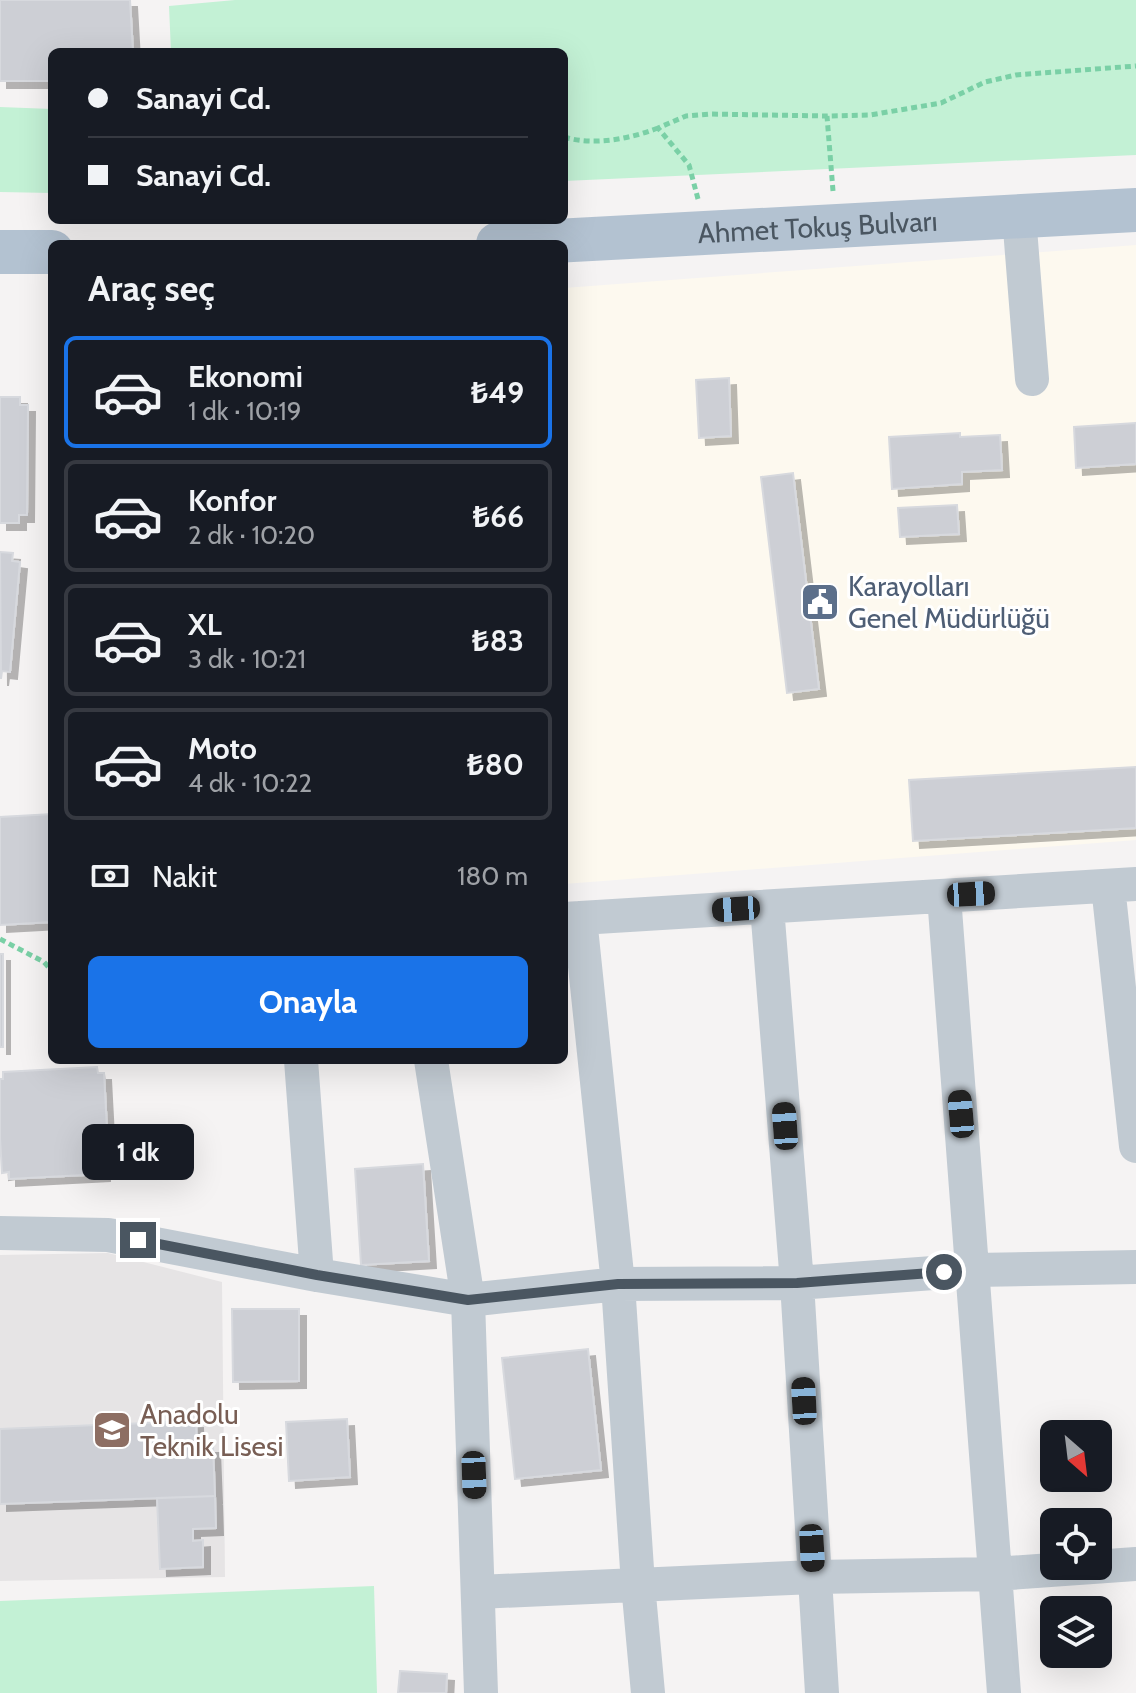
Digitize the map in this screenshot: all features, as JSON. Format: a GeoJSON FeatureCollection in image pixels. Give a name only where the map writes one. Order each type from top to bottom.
{"type":"FeatureCollection","features":[{"type":"Feature","properties":{"kind":"main road","name":"Ahmet Tokuş Bulvarı"},"geometry":{"type":"LineString","coordinates":[[568,240],[1136,210]]}},
{"type":"Feature","properties":{"kind":"main road"},"geometry":{"type":"LineString","coordinates":[[0,252],[48,252]]}},
{"type":"Feature","properties":{"kind":"street"},"geometry":{"type":"LineString","coordinates":[[1019,216],[1032,379]]}},
{"type":"Feature","properties":{"kind":"street"},"geometry":{"type":"LineString","coordinates":[[648,1693],[618,1284],[572,919],[1122,885],[1136,1146]]}},
{"type":"Feature","properties":{"kind":"street"},"geometry":{"type":"LineString","coordinates":[[944,896],[1004,1693]]}},
{"type":"Feature","properties":{"kind":"street"},"geometry":{"type":"LineString","coordinates":[[767,907],[797,1283],[822,1693]]}},
{"type":"Feature","properties":{"kind":"street"},"geometry":{"type":"LineString","coordinates":[[301,1064],[317,1275]]}},
{"type":"Feature","properties":{"kind":"street"},"geometry":{"type":"LineString","coordinates":[[432,1064],[468,1300],[481,1693]]}},
{"type":"Feature","properties":{"kind":"street"},"geometry":{"type":"LineString","coordinates":[[0,1233],[108,1235],[468,1300],[618,1284],[797,1283],[974,1270],[1136,1267]]}},
{"type":"Feature","properties":{"kind":"street"},"geometry":{"type":"LineString","coordinates":[[478,1592],[814,1577],[995,1574],[1136,1564]]}},
{"type":"Feature","properties":{"kind":"path"},"geometry":{"type":"LineString","coordinates":[[568,137],[633,138],[686,116],[710,114],[870,115],[941,103],[985,82],[1016,75],[1136,66]]}},
{"type":"Feature","properties":{"kind":"path"},"geometry":{"type":"LineString","coordinates":[[827,116],[833,193]]}},
{"type":"Feature","properties":{"kind":"path"},"geometry":{"type":"LineString","coordinates":[[658,128],[689,165],[698,200]]}},
{"type":"Feature","properties":{"kind":"path"},"geometry":{"type":"LineString","coordinates":[[0,939],[48,966]]}},
{"type":"Feature","properties":{"kind":"shaded area"},"geometry":{"type":"Polygon","coordinates":[[[1136,245],[1136,840],[568,884],[568,288],[1136,245]]]}},
{"type":"Feature","properties":{"kind":"shaded area","name":"Anadolu Teknik Lisesi"},"geometry":{"type":"Polygon","coordinates":[[[108,1253],[222,1282],[225,1577],[0,1581],[0,1255],[108,1253]]]}},
{"type":"Feature","properties":{"kind":"green space"},"geometry":{"type":"Polygon","coordinates":[[[235,0],[1136,0],[1136,155],[568,181],[568,48],[171,48],[169,6],[235,0]]]}},
{"type":"Feature","properties":{"kind":"green space"},"geometry":{"type":"Polygon","coordinates":[[[0,107],[48,109],[48,193],[0,192],[0,107]]]}},
{"type":"Feature","properties":{"kind":"green space"},"geometry":{"type":"Polygon","coordinates":[[[374,1586],[377,1693],[0,1693],[0,1601],[374,1586]]]}},
{"type":"Feature","properties":{"kind":"building"},"geometry":{"type":"Polygon","coordinates":[[[0,0],[130,0],[133,48],[48,48],[48,81],[0,81],[0,0]]]}},
{"type":"Feature","properties":{"kind":"building"},"geometry":{"type":"Polygon","coordinates":[[[729,378],[731,436],[699,438],[696,380],[729,378]]]}},
{"type":"Feature","properties":{"kind":"building"},"geometry":{"type":"Polygon","coordinates":[[[0,397],[20,397],[20,405],[28,405],[27,515],[19,515],[19,523],[0,523],[0,397]]]}},
{"type":"Feature","properties":{"kind":"building"},"geometry":{"type":"Polygon","coordinates":[[[1136,423],[1136,464],[1076,468],[1074,427],[1136,423]]]}},
{"type":"Feature","properties":{"kind":"building"},"geometry":{"type":"Polygon","coordinates":[[[960,433],[960,437],[1000,435],[1002,470],[962,472],[962,484],[892,489],[889,437],[960,433]]]}},
{"type":"Feature","properties":{"kind":"building"},"geometry":{"type":"Polygon","coordinates":[[[793,473],[819,689],[787,693],[761,477],[793,473]]]}},
{"type":"Feature","properties":{"kind":"building"},"geometry":{"type":"Polygon","coordinates":[[[957,505],[959,534],[900,537],[898,508],[957,505]]]}},
{"type":"Feature","properties":{"kind":"building"},"geometry":{"type":"Polygon","coordinates":[[[0,552],[13,553],[12,561],[20,562],[10,672],[2,671],[1,679],[0,552]]]}},
{"type":"Feature","properties":{"kind":"building"},"geometry":{"type":"Polygon","coordinates":[[[1136,767],[1136,828],[913,841],[909,780],[1136,767]]]}},
{"type":"Feature","properties":{"kind":"building"},"geometry":{"type":"Polygon","coordinates":[[[48,814],[48,922],[0,925],[0,817],[48,814]]]}},
{"type":"Feature","properties":{"kind":"building"},"geometry":{"type":"Polygon","coordinates":[[[0,954],[3,954],[3,1047],[0,1047],[0,954]]]}},
{"type":"Feature","properties":{"kind":"building"},"geometry":{"type":"Polygon","coordinates":[[[97,1067],[98,1073],[104,1073],[109,1167],[103,1167],[103,1174],[9,1179],[9,1172],[2,1173],[0,1138],[0,1079],[3,1079],[3,1072],[97,1067]]]}},
{"type":"Feature","properties":{"kind":"building"},"geometry":{"type":"Polygon","coordinates":[[[423,1164],[429,1261],[361,1265],[355,1169],[423,1164]]]}},
{"type":"Feature","properties":{"kind":"building"},"geometry":{"type":"Polygon","coordinates":[[[232,1309],[299,1309],[299,1381],[233,1382],[232,1309]]]}},
{"type":"Feature","properties":{"kind":"building"},"geometry":{"type":"Polygon","coordinates":[[[588,1349],[601,1470],[515,1479],[502,1358],[588,1349]]]}},
{"type":"Feature","properties":{"kind":"building"},"geometry":{"type":"Polygon","coordinates":[[[347,1419],[350,1477],[289,1481],[286,1422],[347,1419]]]}},
{"type":"Feature","properties":{"kind":"building"},"geometry":{"type":"Polygon","coordinates":[[[196,1421],[197,1446],[213,1446],[215,1496],[0,1504],[0,1429],[196,1421]]]}},
{"type":"Feature","properties":{"kind":"building"},"geometry":{"type":"Polygon","coordinates":[[[215,1496],[216,1528],[193,1529],[193,1541],[203,1540],[203,1567],[160,1569],[157,1498],[215,1496]]]}},
{"type":"Feature","properties":{"kind":"building"},"geometry":{"type":"Polygon","coordinates":[[[400,1671],[447,1674],[446,1693],[398,1693],[400,1671]]]}},
{"type":"Feature","properties":{"kind":"place","name":"Karayolları Genel Müdürlüğü"},"geometry":{"type":"Point","coordinates":[820,602]}},
{"type":"Feature","properties":{"kind":"place","name":"Anadolu Teknik Lisesi"},"geometry":{"type":"Point","coordinates":[112,1430]}},
{"type":"Feature","properties":{"kind":"route"},"geometry":{"type":"LineString","coordinates":[[138,1240],[317,1275],[468,1300],[618,1284],[797,1283],[944,1272]]}}]}
